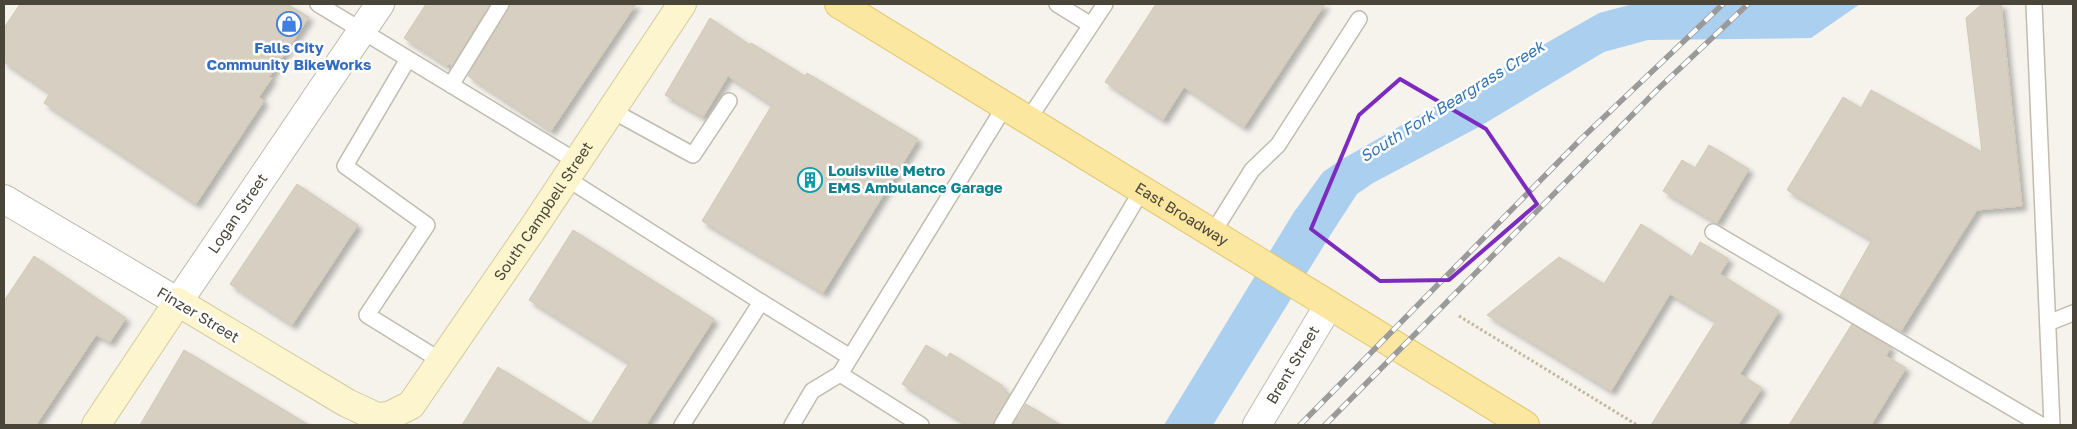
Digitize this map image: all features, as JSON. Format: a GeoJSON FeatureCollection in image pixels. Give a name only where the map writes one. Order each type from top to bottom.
{"type":"FeatureCollection","features":[{"type":"Feature","properties":{"kind":"main road","name":"South Campbell Street"},"geometry":{"type":"LineString","coordinates":[[396,418],[412,405],[443,362],[682,4]]}},
{"type":"Feature","properties":{"kind":"main road","name":"East Broadway"},"geometry":{"type":"LineString","coordinates":[[839,4],[1304,289],[1508,421]]}},
{"type":"Feature","properties":{"kind":"main road","name":"Finzer Street"},"geometry":{"type":"LineString","coordinates":[[178,302],[347,403],[377,417],[396,418]]}},
{"type":"Feature","properties":{"kind":"main road","name":"Logan Street"},"geometry":{"type":"LineString","coordinates":[[96,425],[178,302]]}},
{"type":"Feature","properties":{"kind":"street","name":"Logan Street"},"geometry":{"type":"LineString","coordinates":[[178,302],[380,4]]}},
{"type":"Feature","properties":{"kind":"street","name":"Finzer Street"},"geometry":{"type":"LineString","coordinates":[[4,199],[178,302]]}},
{"type":"Feature","properties":{"kind":"street","name":"Brent Street"},"geometry":{"type":"LineString","coordinates":[[1257,425],[1329,305]]}},
{"type":"Feature","properties":{"kind":"lane"},"geometry":{"type":"LineString","coordinates":[[318,4],[450,85],[761,302],[850,357]]}},
{"type":"Feature","properties":{"kind":"lane"},"geometry":{"type":"LineString","coordinates":[[450,85],[501,4]]}},
{"type":"Feature","properties":{"kind":"lane"},"geometry":{"type":"LineString","coordinates":[[1057,4],[1091,25]]}},
{"type":"Feature","properties":{"kind":"lane"},"geometry":{"type":"LineString","coordinates":[[792,425],[812,391],[840,374],[1016,113],[1091,25],[1105,4]]}},
{"type":"Feature","properties":{"kind":"lane"},"geometry":{"type":"LineString","coordinates":[[2034,4],[2052,425]]}},
{"type":"Feature","properties":{"kind":"lane"},"geometry":{"type":"LineString","coordinates":[[1212,234],[1252,170],[1278,145],[1359,19]]}},
{"type":"Feature","properties":{"kind":"lane"},"geometry":{"type":"LineString","coordinates":[[408,59],[345,166],[427,225],[367,315],[443,362]]}},
{"type":"Feature","properties":{"kind":"lane"},"geometry":{"type":"LineString","coordinates":[[611,110],[693,155],[729,101]]}},
{"type":"Feature","properties":{"kind":"lane"},"geometry":{"type":"LineString","coordinates":[[1002,425],[1142,190]]}},
{"type":"Feature","properties":{"kind":"lane"},"geometry":{"type":"LineString","coordinates":[[1713,232],[2041,425]]}},
{"type":"Feature","properties":{"kind":"lane"},"geometry":{"type":"LineString","coordinates":[[682,425],[761,302]]}},
{"type":"Feature","properties":{"kind":"lane"},"geometry":{"type":"LineString","coordinates":[[2048,323],[2073,313]]}},
{"type":"Feature","properties":{"kind":"lane"},"geometry":{"type":"LineString","coordinates":[[840,374],[921,425]]}},
{"type":"Feature","properties":{"kind":"path"},"geometry":{"type":"LineString","coordinates":[[1459,316],[1637,425]]}},
{"type":"Feature","properties":{"kind":"highlighted area"},"geometry":{"type":"Polygon","coordinates":[[[1400,79],[1486,129],[1537,204],[1449,280],[1380,281],[1311,229],[1359,115],[1400,79]]]}},
{"type":"Feature","properties":{"kind":"water","name":"South Fork Beargrass Creek"},"geometry":{"type":"Polygon","coordinates":[[[1633,4],[1860,4],[1811,38],[1648,40],[1604,52],[1477,128],[1373,183],[1357,194],[1213,425],[1164,425],[1294,212],[1323,172],[1339,161],[1599,13],[1633,4]]]}},
{"type":"Feature","properties":{"kind":"building"},"geometry":{"type":"Polygon","coordinates":[[[20,4],[287,4],[309,17],[269,77],[272,78],[259,97],[264,101],[196,204],[44,103],[50,93],[4,62],[4,28],[20,4]]]}},
{"type":"Feature","properties":{"kind":"building"},"geometry":{"type":"Polygon","coordinates":[[[426,4],[490,4],[452,66],[449,64],[447,66],[404,38],[426,4]]]}},
{"type":"Feature","properties":{"kind":"building"},"geometry":{"type":"Polygon","coordinates":[[[510,4],[636,4],[551,131],[468,76],[510,4]]]}},
{"type":"Feature","properties":{"kind":"building"},"geometry":{"type":"Polygon","coordinates":[[[1156,4],[1325,4],[1244,127],[1184,87],[1163,120],[1105,82],[1156,4]]]}},
{"type":"Feature","properties":{"kind":"building"},"geometry":{"type":"Polygon","coordinates":[[[1982,4],[2001,4],[2022,206],[1977,210],[1901,331],[1840,296],[1872,240],[1787,190],[1843,97],[1861,108],[1871,90],[1982,152],[1966,18],[1982,4]]]}},
{"type":"Feature","properties":{"kind":"building","name":"Louisville Metro EMS Ambulance Garage"},"geometry":{"type":"Polygon","coordinates":[[[710,18],[750,45],[751,43],[805,76],[807,73],[918,139],[823,293],[702,221],[772,105],[728,76],[703,117],[665,95],[710,18]]]}},
{"type":"Feature","properties":{"kind":"building"},"geometry":{"type":"Polygon","coordinates":[[[1709,145],[1749,169],[1717,223],[1663,191],[1682,160],[1695,168],[1709,145]]]}},
{"type":"Feature","properties":{"kind":"building"},"geometry":{"type":"Polygon","coordinates":[[[297,184],[358,225],[292,325],[230,284],[297,184]]]}},
{"type":"Feature","properties":{"kind":"building"},"geometry":{"type":"Polygon","coordinates":[[[1641,224],[1692,257],[1700,242],[1729,259],[1720,274],[1779,311],[1740,374],[1762,388],[1738,425],[1651,425],[1716,321],[1670,294],[1611,391],[1487,315],[1559,257],[1604,284],[1641,224]]]}},
{"type":"Feature","properties":{"kind":"building"},"geometry":{"type":"Polygon","coordinates":[[[573,230],[714,319],[646,425],[462,425],[498,367],[591,424],[629,363],[529,300],[573,230]]]}},
{"type":"Feature","properties":{"kind":"building"},"geometry":{"type":"Polygon","coordinates":[[[34,256],[126,318],[110,342],[96,335],[36,425],[4,425],[4,301],[34,256]]]}},
{"type":"Feature","properties":{"kind":"building"},"geometry":{"type":"Polygon","coordinates":[[[1852,324],[1891,347],[1886,356],[1906,368],[1871,425],[1789,425],[1852,324]]]}},
{"type":"Feature","properties":{"kind":"building"},"geometry":{"type":"Polygon","coordinates":[[[926,345],[947,358],[950,353],[1003,386],[1001,389],[1010,394],[993,425],[968,425],[902,384],[926,345]]]}},
{"type":"Feature","properties":{"kind":"building"},"geometry":{"type":"Polygon","coordinates":[[[184,350],[309,425],[140,425],[184,350]]]}},
{"type":"Feature","properties":{"kind":"building"},"geometry":{"type":"Polygon","coordinates":[[[1026,404],[1061,425],[1013,425],[1026,404]]]}},
{"type":"Feature","properties":{"kind":"railway"},"geometry":{"type":"LineString","coordinates":[[1300,425],[1581,139],[1723,4]]}},
{"type":"Feature","properties":{"kind":"railway"},"geometry":{"type":"LineString","coordinates":[[1325,425],[1658,89],[1748,4]]}},
{"type":"Feature","properties":{"kind":"place","name":"Falls City Community BikeWorks"},"geometry":{"type":"Point","coordinates":[289,24]}},
{"type":"Feature","properties":{"kind":"place","name":"Louisville Metro EMS Ambulance Garage"},"geometry":{"type":"Point","coordinates":[810,180]}}]}
